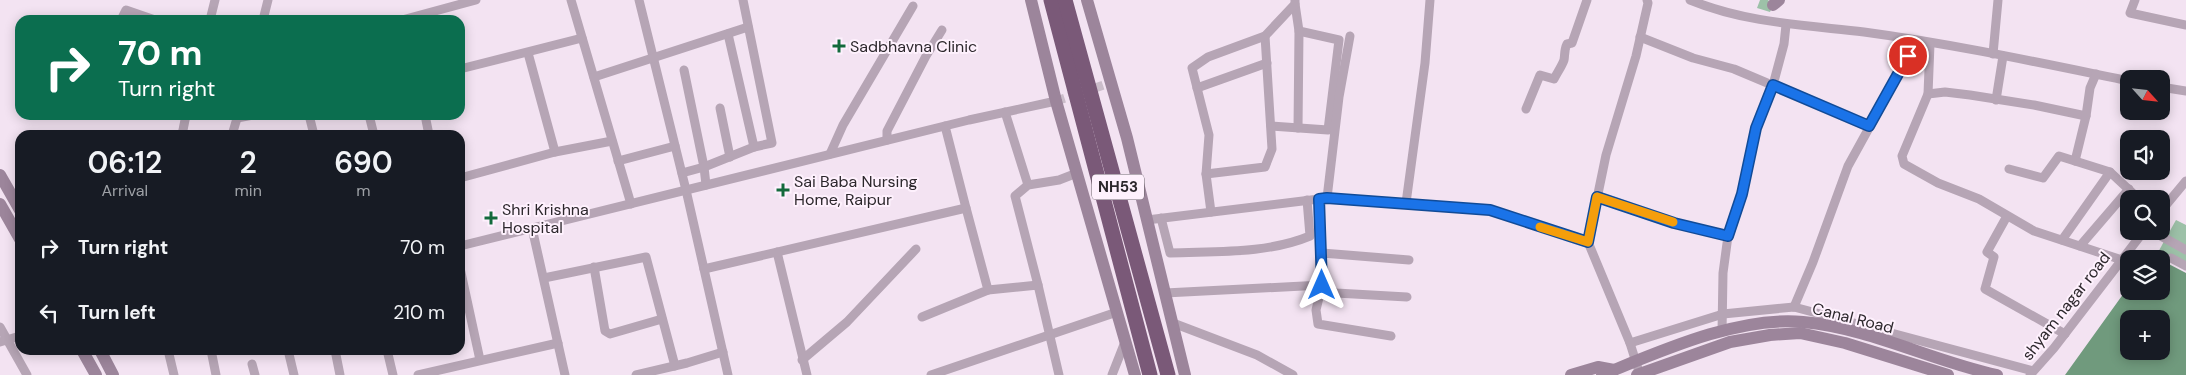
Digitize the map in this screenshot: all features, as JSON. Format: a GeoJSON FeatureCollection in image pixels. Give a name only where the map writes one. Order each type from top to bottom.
{"type":"FeatureCollection","features":[{"type":"Feature","properties":{"kind":"highway","name":"NH53"},"geometry":{"type":"LineString","coordinates":[[1052,0],[1150,375]]}},
{"type":"Feature","properties":{"kind":"highway","name":"NH53"},"geometry":{"type":"LineString","coordinates":[[1065,0],[1168,375]]}},
{"type":"Feature","properties":{"kind":"main road"},"geometry":{"type":"LineString","coordinates":[[1031,0],[1056,101],[1135,375]]}},
{"type":"Feature","properties":{"kind":"main road"},"geometry":{"type":"LineString","coordinates":[[1087,0],[1127,138],[1185,375]]}},
{"type":"Feature","properties":{"kind":"main road"},"geometry":{"type":"LineString","coordinates":[[0,175],[15,201]]}},
{"type":"Feature","properties":{"kind":"main road"},"geometry":{"type":"LineString","coordinates":[[0,204],[15,230]]}},
{"type":"Feature","properties":{"kind":"main road","name":"Canal Road"},"geometry":{"type":"LineString","coordinates":[[1608,373],[1636,361],[1756,322],[1802,322],[1847,330],[1997,375]]}},
{"type":"Feature","properties":{"kind":"main road","name":"Canal Road"},"geometry":{"type":"LineString","coordinates":[[1639,375],[1730,342],[1770,335],[1800,333],[1845,343],[1948,375]]}},
{"type":"Feature","properties":{"kind":"main road"},"geometry":{"type":"LineString","coordinates":[[85,355],[96,375]]}},
{"type":"Feature","properties":{"kind":"main road"},"geometry":{"type":"LineString","coordinates":[[103,355],[113,375]]}},
{"type":"Feature","properties":{"kind":"main road"},"geometry":{"type":"LineString","coordinates":[[1571,375],[1598,367],[1608,373]]}},
{"type":"Feature","properties":{"kind":"street"},"geometry":{"type":"LineString","coordinates":[[211,15],[215,0]]}},
{"type":"Feature","properties":{"kind":"street"},"geometry":{"type":"LineString","coordinates":[[264,15],[268,0]]}},
{"type":"Feature","properties":{"kind":"street"},"geometry":{"type":"LineString","coordinates":[[420,15],[476,0]]}},
{"type":"Feature","properties":{"kind":"street"},"geometry":{"type":"LineString","coordinates":[[571,0],[631,204]]}},
{"type":"Feature","properties":{"kind":"street"},"geometry":{"type":"LineString","coordinates":[[640,0],[728,375]]}},
{"type":"Feature","properties":{"kind":"street"},"geometry":{"type":"LineString","coordinates":[[682,173],[704,167],[754,147],[772,143],[743,0]]}},
{"type":"Feature","properties":{"kind":"street"},"geometry":{"type":"LineString","coordinates":[[1406,203],[1425,63],[1430,0]]}},
{"type":"Feature","properties":{"kind":"street"},"geometry":{"type":"LineString","coordinates":[[1526,109],[1540,75],[1554,79],[1567,44],[1572,43],[1577,32],[1587,0]]}},
{"type":"Feature","properties":{"kind":"street"},"geometry":{"type":"LineString","coordinates":[[1639,375],[1630,343],[1588,242],[1606,155],[1640,37],[1647,0]]}},
{"type":"Feature","properties":{"kind":"street"},"geometry":{"type":"LineString","coordinates":[[1690,0],[1747,18],[1786,25],[1865,32],[1993,54],[2120,79]]}},
{"type":"Feature","properties":{"kind":"street"},"geometry":{"type":"LineString","coordinates":[[1993,54],[1998,0]]}},
{"type":"Feature","properties":{"kind":"street"},"geometry":{"type":"LineString","coordinates":[[2135,0],[2130,13],[2186,24]]}},
{"type":"Feature","properties":{"kind":"street"},"geometry":{"type":"LineString","coordinates":[[1295,2],[1299,31],[1298,128]]}},
{"type":"Feature","properties":{"kind":"street"},"geometry":{"type":"LineString","coordinates":[[1211,212],[1206,174],[1208,135],[1192,68],[1208,57],[1265,36],[1295,2]]}},
{"type":"Feature","properties":{"kind":"street"},"geometry":{"type":"LineString","coordinates":[[830,154],[843,125],[912,6]]}},
{"type":"Feature","properties":{"kind":"street"},"geometry":{"type":"LineString","coordinates":[[124,15],[126,10],[140,15]]}},
{"type":"Feature","properties":{"kind":"street"},"geometry":{"type":"LineString","coordinates":[[1722,332],[1723,273],[1728,236],[1742,194],[1756,128],[1773,85],[1784,44],[1786,25]]}},
{"type":"Feature","properties":{"kind":"street"},"geometry":{"type":"LineString","coordinates":[[594,78],[748,27]]}},
{"type":"Feature","properties":{"kind":"street"},"geometry":{"type":"LineString","coordinates":[[887,140],[887,131],[926,56],[942,30]]}},
{"type":"Feature","properties":{"kind":"street"},"geometry":{"type":"LineString","coordinates":[[1271,126],[1328,130],[1339,40],[1299,31]]}},
{"type":"Feature","properties":{"kind":"street"},"geometry":{"type":"LineString","coordinates":[[728,34],[754,147]]}},
{"type":"Feature","properties":{"kind":"street"},"geometry":{"type":"LineString","coordinates":[[1206,174],[1265,167],[1272,148],[1265,36]]}},
{"type":"Feature","properties":{"kind":"street"},"geometry":{"type":"LineString","coordinates":[[1350,36],[1323,198],[1319,239],[1322,253],[1322,285],[1316,310],[1318,324],[1391,336]]}},
{"type":"Feature","properties":{"kind":"street"},"geometry":{"type":"LineString","coordinates":[[1640,37],[1693,58],[1734,69],[1869,126]]}},
{"type":"Feature","properties":{"kind":"street"},"geometry":{"type":"LineString","coordinates":[[465,68],[582,38]]}},
{"type":"Feature","properties":{"kind":"street"},"geometry":{"type":"LineString","coordinates":[[1794,307],[1813,262],[1848,166],[1917,42]]}},
{"type":"Feature","properties":{"kind":"street"},"geometry":{"type":"LineString","coordinates":[[1930,44],[1928,94],[1902,156],[1904,164],[1938,183],[1980,199],[2034,231],[2120,259]]}},
{"type":"Feature","properties":{"kind":"street"},"geometry":{"type":"LineString","coordinates":[[528,53],[555,152]]}},
{"type":"Feature","properties":{"kind":"street"},"geometry":{"type":"LineString","coordinates":[[1996,100],[2003,56]]}},
{"type":"Feature","properties":{"kind":"street"},"geometry":{"type":"LineString","coordinates":[[1196,88],[1267,63]]}},
{"type":"Feature","properties":{"kind":"street"},"geometry":{"type":"LineString","coordinates":[[684,70],[706,185]]}},
{"type":"Feature","properties":{"kind":"street"},"geometry":{"type":"LineString","coordinates":[[2075,161],[2086,116],[2090,88],[2096,74]]}},
{"type":"Feature","properties":{"kind":"street"},"geometry":{"type":"LineString","coordinates":[[2170,88],[2186,91]]}},
{"type":"Feature","properties":{"kind":"street"},"geometry":{"type":"LineString","coordinates":[[1928,94],[1945,92],[2034,105],[2086,116]]}},
{"type":"Feature","properties":{"kind":"street"},"geometry":{"type":"LineString","coordinates":[[465,245],[887,140],[1056,101]]}},
{"type":"Feature","properties":{"kind":"street"},"geometry":{"type":"LineString","coordinates":[[720,108],[730,157]]}},
{"type":"Feature","properties":{"kind":"street"},"geometry":{"type":"LineString","coordinates":[[1006,112],[1028,185]]}},
{"type":"Feature","properties":{"kind":"street"},"geometry":{"type":"LineString","coordinates":[[945,126],[988,290]]}},
{"type":"Feature","properties":{"kind":"street"},"geometry":{"type":"LineString","coordinates":[[465,177],[555,152],[612,141]]}},
{"type":"Feature","properties":{"kind":"street"},"geometry":{"type":"LineString","coordinates":[[618,161],[675,146]]}},
{"type":"Feature","properties":{"kind":"street"},"geometry":{"type":"LineString","coordinates":[[2009,169],[2042,178],[2059,156],[2110,172],[2129,189],[2080,246]]}},
{"type":"Feature","properties":{"kind":"street"},"geometry":{"type":"LineString","coordinates":[[2062,240],[2110,172]]}},
{"type":"Feature","properties":{"kind":"street"},"geometry":{"type":"LineString","coordinates":[[1059,375],[1015,196],[1028,185],[1059,180],[1076,173]]}},
{"type":"Feature","properties":{"kind":"street"},"geometry":{"type":"LineString","coordinates":[[2170,200],[2186,181]]}},
{"type":"Feature","properties":{"kind":"street"},"geometry":{"type":"LineString","coordinates":[[1597,197],[1674,223],[1728,236]]}},
{"type":"Feature","properties":{"kind":"street"},"geometry":{"type":"LineString","coordinates":[[1147,220],[1323,198],[1490,210],[1588,242]]}},
{"type":"Feature","properties":{"kind":"street"},"geometry":{"type":"LineString","coordinates":[[1161,218],[1170,253],[1263,247],[1298,241],[1310,236],[1307,200]]}},
{"type":"Feature","properties":{"kind":"street"},"geometry":{"type":"LineString","coordinates":[[704,269],[966,208]]}},
{"type":"Feature","properties":{"kind":"street"},"geometry":{"type":"LineString","coordinates":[[2007,216],[1988,252],[1994,257],[1985,289],[2065,334]]}},
{"type":"Feature","properties":{"kind":"street"},"geometry":{"type":"LineString","coordinates":[[532,228],[565,375]]}},
{"type":"Feature","properties":{"kind":"street","name":"shyam nagar road"},"geometry":{"type":"LineString","coordinates":[[2130,250],[2137,240]]}},
{"type":"Feature","properties":{"kind":"street"},"geometry":{"type":"LineString","coordinates":[[2168,240],[2186,250]]}},
{"type":"Feature","properties":{"kind":"street"},"geometry":{"type":"LineString","coordinates":[[802,360],[847,322],[916,249]]}},
{"type":"Feature","properties":{"kind":"street"},"geometry":{"type":"LineString","coordinates":[[777,252],[806,375]]}},
{"type":"Feature","properties":{"kind":"street"},"geometry":{"type":"LineString","coordinates":[[1322,253],[1409,260]]}},
{"type":"Feature","properties":{"kind":"street"},"geometry":{"type":"LineString","coordinates":[[544,278],[646,258],[675,366]]}},
{"type":"Feature","properties":{"kind":"street"},"geometry":{"type":"LineString","coordinates":[[2171,258],[2186,266]]}},
{"type":"Feature","properties":{"kind":"street","name":"shyam nagar road"},"geometry":{"type":"LineString","coordinates":[[2032,373],[2120,263]]}},
{"type":"Feature","properties":{"kind":"street"},"geometry":{"type":"LineString","coordinates":[[594,267],[604,331],[610,334],[662,319]]}},
{"type":"Feature","properties":{"kind":"street"},"geometry":{"type":"LineString","coordinates":[[922,317],[988,290],[1038,284]]}},
{"type":"Feature","properties":{"kind":"street"},"geometry":{"type":"LineString","coordinates":[[1165,293],[1322,285],[1336,293],[1407,298]]}},
{"type":"Feature","properties":{"kind":"street"},"geometry":{"type":"LineString","coordinates":[[465,306],[480,360]]}},
{"type":"Feature","properties":{"kind":"street"},"geometry":{"type":"LineString","coordinates":[[1630,343],[1723,314],[1794,307],[2032,373]]}},
{"type":"Feature","properties":{"kind":"street"},"geometry":{"type":"LineString","coordinates":[[931,375],[1117,312]]}},
{"type":"Feature","properties":{"kind":"street"},"geometry":{"type":"LineString","coordinates":[[1173,323],[1256,355],[1293,375]]}},
{"type":"Feature","properties":{"kind":"street"},"geometry":{"type":"LineString","coordinates":[[0,327],[4,340],[26,375]]}},
{"type":"Feature","properties":{"kind":"street"},"geometry":{"type":"LineString","coordinates":[[1112,375],[1125,342]]}},
{"type":"Feature","properties":{"kind":"street"},"geometry":{"type":"LineString","coordinates":[[418,375],[558,343]]}},
{"type":"Feature","properties":{"kind":"street"},"geometry":{"type":"LineString","coordinates":[[636,375],[723,352]]}},
{"type":"Feature","properties":{"kind":"street"},"geometry":{"type":"LineString","coordinates":[[169,355],[174,375]]}},
{"type":"Feature","properties":{"kind":"street"},"geometry":{"type":"LineString","coordinates":[[211,355],[216,375]]}},
{"type":"Feature","properties":{"kind":"street"},"geometry":{"type":"LineString","coordinates":[[289,355],[294,375]]}},
{"type":"Feature","properties":{"kind":"street"},"geometry":{"type":"LineString","coordinates":[[335,355],[340,375]]}},
{"type":"Feature","properties":{"kind":"street"},"geometry":{"type":"LineString","coordinates":[[388,355],[393,375]]}},
{"type":"Feature","properties":{"kind":"street"},"geometry":{"type":"LineString","coordinates":[[252,364],[255,375]]}},
{"type":"Feature","properties":{"kind":"shaded area"},"geometry":{"type":"Polygon","coordinates":[[[1760,0],[1768,0],[1773,5],[1770,12],[1757,8],[1760,0]]]}},
{"type":"Feature","properties":{"kind":"shaded area"},"geometry":{"type":"Polygon","coordinates":[[[2176,220],[2186,225],[2186,270],[2170,261],[2170,250],[2159,250],[2165,240],[2170,240],[2170,231],[2176,220]]]}},
{"type":"Feature","properties":{"kind":"shaded area"},"geometry":{"type":"Polygon","coordinates":[[[2170,265],[2186,273],[2186,375],[2065,375],[2120,299],[2170,300],[2170,265]]]}},
{"type":"Feature","properties":{"kind":"tunnel"},"geometry":{"type":"LineString","coordinates":[[1056,101],[1110,83]]}},
{"type":"Feature","properties":{"kind":"slow traffic"},"geometry":{"type":"LineString","coordinates":[[1540,227],[1588,242],[1597,197],[1673,222]]}},
{"type":"Feature","properties":{"kind":"place","name":"Sadbhavna Clinic"},"geometry":{"type":"Point","coordinates":[839,46]}},
{"type":"Feature","properties":{"kind":"place","name":"Sai Baba Nursing Home, Raipur"},"geometry":{"type":"Point","coordinates":[783,190]}},
{"type":"Feature","properties":{"kind":"place","name":"Shri Krishna Hospital"},"geometry":{"type":"Point","coordinates":[491,218]}},
{"type":"Feature","properties":{"kind":"route"},"geometry":{"type":"LineString","coordinates":[[1322,285],[1319,199],[1327,198],[1490,210],[1588,242],[1597,197],[1674,223],[1728,236],[1742,194],[1756,128],[1773,85],[1869,126],[1908,56]]}}]}
